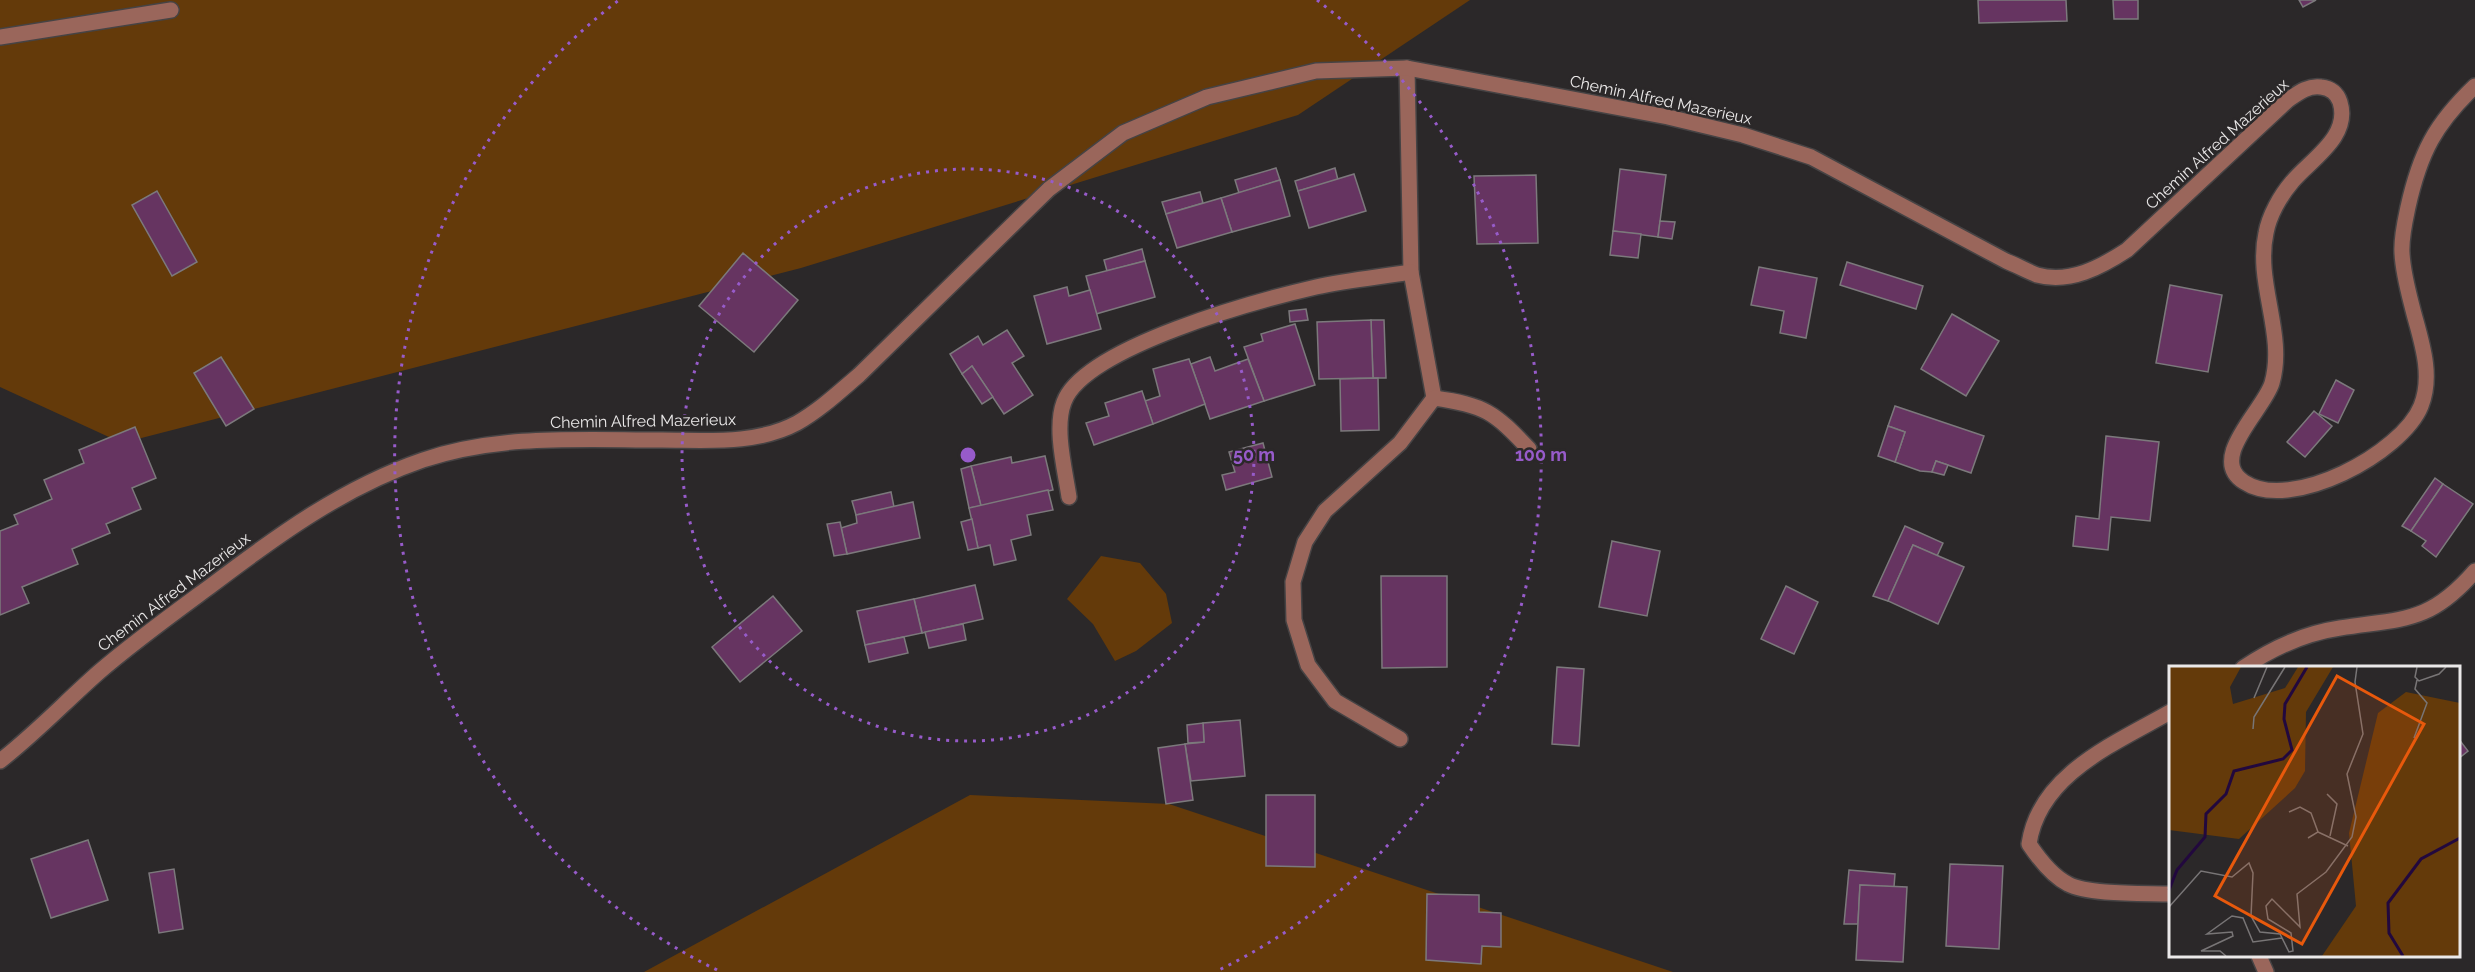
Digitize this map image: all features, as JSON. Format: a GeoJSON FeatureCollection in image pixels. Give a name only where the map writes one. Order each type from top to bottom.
{"type":"FeatureCollection","features":[{"type":"Feature","properties":{"kind":"street"},"geometry":{"type":"LineString","coordinates":[[0,37],[171,10]]}},
{"type":"Feature","properties":{"kind":"street"},"geometry":{"type":"LineString","coordinates":[[1400,739],[1335,701],[1308,665],[1294,620],[1293,582],[1305,542],[1325,511],[1400,443],[1434,398],[1411,272],[1407,68]]}},
{"type":"Feature","properties":{"kind":"street","name":"Chemin Alfred Mazerieux"},"geometry":{"type":"LineString","coordinates":[[0,761],[100,671],[169,616],[251,555],[330,501],[376,478],[423,460],[481,445],[521,440],[727,440],[764,435],[796,423],[829,401],[859,375],[1049,189],[1123,133],[1207,97],[1316,71],[1407,68],[1668,117],[1743,135],[1811,157],[2006,261],[2039,275],[2071,276],[2101,267],[2127,250],[2288,100],[2305,89],[2323,87],[2334,92],[2340,103],[2342,118],[2326,149],[2291,183],[2275,209],[2266,232],[2263,258],[2264,284],[2274,340],[2275,371],[2263,402],[2238,440],[2231,465],[2236,476],[2246,483],[2273,491],[2315,485],[2348,471],[2382,450],[2404,430],[2421,407],[2426,360],[2405,279],[2401,252],[2404,224],[2418,168],[2429,141],[2445,117],[2475,86]]}},
{"type":"Feature","properties":{"kind":"street"},"geometry":{"type":"LineString","coordinates":[[1069,497],[1059,419],[1064,401],[1074,384],[1102,363],[1190,323],[1316,287],[1411,272]]}},
{"type":"Feature","properties":{"kind":"street"},"geometry":{"type":"LineString","coordinates":[[1434,398],[1469,403],[1500,419],[1528,449]]}},
{"type":"Feature","properties":{"kind":"street"},"geometry":{"type":"LineString","coordinates":[[2246,666],[2263,654],[2299,639],[2338,628],[2389,623],[2414,616],[2438,606],[2457,591],[2475,571]]}},
{"type":"Feature","properties":{"kind":"street"},"geometry":{"type":"LineString","coordinates":[[2169,713],[2098,753],[2061,783],[2048,798],[2036,818],[2029,844],[2046,867],[2070,886],[2102,891],[2169,894]]}},
{"type":"Feature","properties":{"kind":"street"},"geometry":{"type":"LineString","coordinates":[[2259,957],[2266,972]]}},
{"type":"Feature","properties":{"kind":"shaded area"},"geometry":{"type":"Polygon","coordinates":[[[0,0],[1470,0],[1298,115],[801,268],[122,443],[0,387],[0,0]]]}},
{"type":"Feature","properties":{"kind":"shaded area"},"geometry":{"type":"Polygon","coordinates":[[[1101,556],[1140,563],[1166,594],[1172,623],[1136,651],[1115,661],[1093,624],[1067,599],[1101,556]]]}},
{"type":"Feature","properties":{"kind":"shaded area"},"geometry":{"type":"Polygon","coordinates":[[[970,795],[1169,804],[1673,972],[644,972],[970,795]]]}},
{"type":"Feature","properties":{"kind":"building"},"geometry":{"type":"Polygon","coordinates":[[[1978,0],[2066,0],[2067,21],[1979,23],[1978,0]]]}},
{"type":"Feature","properties":{"kind":"building"},"geometry":{"type":"Polygon","coordinates":[[[2113,0],[2138,0],[2138,19],[2114,19],[2113,0]]]}},
{"type":"Feature","properties":{"kind":"building"},"geometry":{"type":"Polygon","coordinates":[[[2299,0],[2316,0],[2303,7],[2299,0]]]}},
{"type":"Feature","properties":{"kind":"building"},"geometry":{"type":"Polygon","coordinates":[[[1276,168],[1280,180],[1239,193],[1235,180],[1276,168]]]}},
{"type":"Feature","properties":{"kind":"building"},"geometry":{"type":"Polygon","coordinates":[[[1335,168],[1338,180],[1298,191],[1295,181],[1335,168]]]}},
{"type":"Feature","properties":{"kind":"building"},"geometry":{"type":"Polygon","coordinates":[[[1620,169],[1666,175],[1658,237],[1613,231],[1620,169]]]}},
{"type":"Feature","properties":{"kind":"building"},"geometry":{"type":"Polygon","coordinates":[[[1354,174],[1366,211],[1309,228],[1298,191],[1354,174]]]}},
{"type":"Feature","properties":{"kind":"building"},"geometry":{"type":"Polygon","coordinates":[[[1536,175],[1538,243],[1477,244],[1474,176],[1536,175]]]}},
{"type":"Feature","properties":{"kind":"building"},"geometry":{"type":"Polygon","coordinates":[[[1280,180],[1290,216],[1232,232],[1221,198],[1280,180]]]}},
{"type":"Feature","properties":{"kind":"building"},"geometry":{"type":"Polygon","coordinates":[[[157,191],[197,262],[172,276],[132,205],[157,191]]]}},
{"type":"Feature","properties":{"kind":"building"},"geometry":{"type":"Polygon","coordinates":[[[1200,192],[1203,203],[1166,214],[1162,202],[1200,192]]]}},
{"type":"Feature","properties":{"kind":"building"},"geometry":{"type":"Polygon","coordinates":[[[1221,198],[1232,232],[1177,248],[1166,214],[1221,198]]]}},
{"type":"Feature","properties":{"kind":"building"},"geometry":{"type":"Polygon","coordinates":[[[1660,221],[1675,222],[1672,239],[1658,237],[1660,221]]]}},
{"type":"Feature","properties":{"kind":"building"},"geometry":{"type":"Polygon","coordinates":[[[1613,231],[1641,234],[1638,258],[1610,255],[1613,231]]]}},
{"type":"Feature","properties":{"kind":"building"},"geometry":{"type":"Polygon","coordinates":[[[1142,249],[1145,261],[1107,271],[1104,260],[1142,249]]]}},
{"type":"Feature","properties":{"kind":"building"},"geometry":{"type":"Polygon","coordinates":[[[743,253],[798,300],[754,352],[699,306],[743,253]]]}},
{"type":"Feature","properties":{"kind":"building"},"geometry":{"type":"Polygon","coordinates":[[[1145,261],[1155,297],[1096,314],[1086,276],[1145,261]]]}},
{"type":"Feature","properties":{"kind":"building"},"geometry":{"type":"Polygon","coordinates":[[[1847,262],[1923,286],[1916,309],[1840,285],[1847,262]]]}},
{"type":"Feature","properties":{"kind":"building"},"geometry":{"type":"Polygon","coordinates":[[[1759,267],[1817,278],[1806,338],[1780,333],[1784,311],[1751,305],[1759,267]]]}},
{"type":"Feature","properties":{"kind":"building"},"geometry":{"type":"Polygon","coordinates":[[[2170,285],[2222,295],[2208,372],[2156,363],[2170,285]]]}},
{"type":"Feature","properties":{"kind":"building"},"geometry":{"type":"Polygon","coordinates":[[[1067,287],[1069,296],[1090,290],[1101,329],[1047,344],[1034,296],[1067,287]]]}},
{"type":"Feature","properties":{"kind":"building"},"geometry":{"type":"Polygon","coordinates":[[[1306,309],[1308,320],[1290,322],[1289,311],[1306,309]]]}},
{"type":"Feature","properties":{"kind":"building"},"geometry":{"type":"Polygon","coordinates":[[[1952,314],[1999,341],[1966,396],[1921,369],[1952,314]]]}},
{"type":"Feature","properties":{"kind":"building"},"geometry":{"type":"Polygon","coordinates":[[[1371,320],[1384,320],[1386,378],[1373,378],[1371,320]]]}},
{"type":"Feature","properties":{"kind":"building"},"geometry":{"type":"Polygon","coordinates":[[[1371,320],[1373,378],[1319,379],[1317,322],[1371,320]]]}},
{"type":"Feature","properties":{"kind":"building"},"geometry":{"type":"Polygon","coordinates":[[[1295,324],[1315,385],[1264,401],[1244,347],[1263,341],[1261,334],[1295,324]]]}},
{"type":"Feature","properties":{"kind":"building"},"geometry":{"type":"Polygon","coordinates":[[[1007,330],[1024,356],[1012,363],[1033,395],[1004,414],[972,366],[962,374],[950,354],[978,336],[983,345],[1007,330]]]}},
{"type":"Feature","properties":{"kind":"building"},"geometry":{"type":"Polygon","coordinates":[[[221,357],[254,409],[226,426],[194,373],[221,357]]]}},
{"type":"Feature","properties":{"kind":"building"},"geometry":{"type":"Polygon","coordinates":[[[1210,357],[1215,371],[1248,359],[1264,401],[1210,419],[1191,364],[1210,357]]]}},
{"type":"Feature","properties":{"kind":"building"},"geometry":{"type":"Polygon","coordinates":[[[1189,359],[1205,404],[1153,424],[1145,401],[1160,396],[1153,369],[1189,359]]]}},
{"type":"Feature","properties":{"kind":"building"},"geometry":{"type":"Polygon","coordinates":[[[972,366],[993,397],[982,404],[962,374],[972,366]]]}},
{"type":"Feature","properties":{"kind":"building"},"geometry":{"type":"Polygon","coordinates":[[[1378,378],[1379,430],[1341,431],[1340,379],[1378,378]]]}},
{"type":"Feature","properties":{"kind":"building"},"geometry":{"type":"Polygon","coordinates":[[[2336,380],[2354,390],[2338,423],[2319,414],[2336,380]]]}},
{"type":"Feature","properties":{"kind":"building"},"geometry":{"type":"Polygon","coordinates":[[[1142,391],[1153,424],[1094,445],[1086,423],[1109,416],[1105,403],[1142,391]]]}},
{"type":"Feature","properties":{"kind":"building"},"geometry":{"type":"Polygon","coordinates":[[[1895,406],[1984,436],[1971,473],[1936,461],[1932,472],[1920,471],[1895,462],[1905,432],[1888,426],[1895,406]]]}},
{"type":"Feature","properties":{"kind":"building"},"geometry":{"type":"Polygon","coordinates":[[[2314,411],[2332,426],[2305,457],[2287,442],[2314,411]]]}},
{"type":"Feature","properties":{"kind":"building"},"geometry":{"type":"Polygon","coordinates":[[[1888,426],[1905,432],[1895,462],[1878,456],[1888,426]]]}},
{"type":"Feature","properties":{"kind":"building"},"geometry":{"type":"Polygon","coordinates":[[[135,427],[156,478],[132,488],[141,509],[106,524],[110,533],[72,549],[78,564],[22,587],[29,603],[0,615],[0,531],[18,524],[14,515],[52,499],[44,480],[84,463],[79,450],[135,427]]]}},
{"type":"Feature","properties":{"kind":"building"},"geometry":{"type":"Polygon","coordinates":[[[2106,436],[2159,442],[2150,521],[2111,517],[2108,550],[2073,546],[2076,516],[2099,519],[2106,436]]]}},
{"type":"Feature","properties":{"kind":"building"},"geometry":{"type":"Polygon","coordinates":[[[1263,443],[1272,477],[1226,490],[1222,475],[1235,472],[1229,452],[1263,443]]]}},
{"type":"Feature","properties":{"kind":"building"},"geometry":{"type":"Polygon","coordinates":[[[1045,456],[1053,490],[981,506],[971,466],[1011,457],[1012,463],[1045,456]]]}},
{"type":"Feature","properties":{"kind":"building"},"geometry":{"type":"Polygon","coordinates":[[[1936,461],[1948,465],[1944,475],[1932,472],[1936,461]]]}},
{"type":"Feature","properties":{"kind":"building"},"geometry":{"type":"Polygon","coordinates":[[[971,466],[981,506],[969,508],[961,469],[971,466]]]}},
{"type":"Feature","properties":{"kind":"building"},"geometry":{"type":"Polygon","coordinates":[[[2435,478],[2443,484],[2411,531],[2402,526],[2435,478]]]}},
{"type":"Feature","properties":{"kind":"building"},"geometry":{"type":"Polygon","coordinates":[[[2443,484],[2473,504],[2436,557],[2422,546],[2426,541],[2411,531],[2443,484]]]}},
{"type":"Feature","properties":{"kind":"building"},"geometry":{"type":"Polygon","coordinates":[[[1048,490],[1053,510],[1027,515],[1031,535],[1011,540],[1016,560],[994,565],[990,545],[978,548],[969,508],[1048,490]]]}},
{"type":"Feature","properties":{"kind":"building"},"geometry":{"type":"Polygon","coordinates":[[[891,492],[894,507],[856,515],[852,501],[891,492]]]}},
{"type":"Feature","properties":{"kind":"building"},"geometry":{"type":"Polygon","coordinates":[[[913,502],[920,538],[847,554],[841,528],[857,523],[856,515],[913,502]]]}},
{"type":"Feature","properties":{"kind":"building"},"geometry":{"type":"Polygon","coordinates":[[[972,519],[978,548],[968,550],[961,522],[972,519]]]}},
{"type":"Feature","properties":{"kind":"building"},"geometry":{"type":"Polygon","coordinates":[[[840,522],[847,554],[834,556],[827,524],[840,522]]]}},
{"type":"Feature","properties":{"kind":"building"},"geometry":{"type":"Polygon","coordinates":[[[1905,526],[1943,543],[1937,556],[1913,545],[1888,601],[1873,596],[1905,526]]]}},
{"type":"Feature","properties":{"kind":"building"},"geometry":{"type":"Polygon","coordinates":[[[1612,541],[1660,551],[1647,616],[1599,607],[1612,541]]]}},
{"type":"Feature","properties":{"kind":"building"},"geometry":{"type":"Polygon","coordinates":[[[1913,545],[1964,567],[1938,624],[1888,601],[1913,545]]]}},
{"type":"Feature","properties":{"kind":"building"},"geometry":{"type":"Polygon","coordinates":[[[1381,576],[1447,576],[1447,667],[1382,668],[1381,576]]]}},
{"type":"Feature","properties":{"kind":"building"},"geometry":{"type":"Polygon","coordinates":[[[975,585],[983,619],[922,633],[914,599],[975,585]]]}},
{"type":"Feature","properties":{"kind":"building"},"geometry":{"type":"Polygon","coordinates":[[[1786,586],[1818,602],[1794,654],[1761,639],[1786,586]]]}},
{"type":"Feature","properties":{"kind":"building"},"geometry":{"type":"Polygon","coordinates":[[[773,596],[802,631],[740,682],[712,647],[773,596]]]}},
{"type":"Feature","properties":{"kind":"building"},"geometry":{"type":"Polygon","coordinates":[[[914,599],[922,633],[865,645],[857,611],[914,599]]]}},
{"type":"Feature","properties":{"kind":"building"},"geometry":{"type":"Polygon","coordinates":[[[963,624],[966,640],[929,648],[925,632],[963,624]]]}},
{"type":"Feature","properties":{"kind":"building"},"geometry":{"type":"Polygon","coordinates":[[[904,637],[908,653],[869,662],[865,645],[904,637]]]}},
{"type":"Feature","properties":{"kind":"building"},"geometry":{"type":"Polygon","coordinates":[[[1557,667],[1584,669],[1579,746],[1552,744],[1557,667]]]}},
{"type":"Feature","properties":{"kind":"building"},"geometry":{"type":"Polygon","coordinates":[[[1240,720],[1245,776],[1191,781],[1185,744],[1204,742],[1203,723],[1240,720]]]}},
{"type":"Feature","properties":{"kind":"building"},"geometry":{"type":"Polygon","coordinates":[[[1203,723],[1204,742],[1188,743],[1187,725],[1203,723]]]}},
{"type":"Feature","properties":{"kind":"building"},"geometry":{"type":"Polygon","coordinates":[[[2460,741],[2468,751],[2460,757],[2460,741]]]}},
{"type":"Feature","properties":{"kind":"building"},"geometry":{"type":"Polygon","coordinates":[[[1185,744],[1193,800],[1166,804],[1158,748],[1185,744]]]}},
{"type":"Feature","properties":{"kind":"building"},"geometry":{"type":"Polygon","coordinates":[[[1266,795],[1315,795],[1315,867],[1266,866],[1266,795]]]}},
{"type":"Feature","properties":{"kind":"building"},"geometry":{"type":"Polygon","coordinates":[[[88,840],[108,900],[51,918],[31,859],[88,840]]]}},
{"type":"Feature","properties":{"kind":"building"},"geometry":{"type":"Polygon","coordinates":[[[1950,864],[2003,866],[1999,949],[1946,946],[1950,864]]]}},
{"type":"Feature","properties":{"kind":"building"},"geometry":{"type":"Polygon","coordinates":[[[174,869],[183,929],[159,933],[149,873],[174,869]]]}},
{"type":"Feature","properties":{"kind":"building"},"geometry":{"type":"Polygon","coordinates":[[[1849,870],[1895,874],[1894,887],[1860,885],[1858,924],[1844,924],[1849,870]]]}},
{"type":"Feature","properties":{"kind":"building"},"geometry":{"type":"Polygon","coordinates":[[[1860,885],[1907,887],[1903,962],[1856,960],[1860,885]]]}},
{"type":"Feature","properties":{"kind":"building"},"geometry":{"type":"Polygon","coordinates":[[[1427,894],[1479,895],[1479,912],[1501,913],[1501,947],[1482,946],[1481,964],[1426,960],[1427,894]]]}}]}
